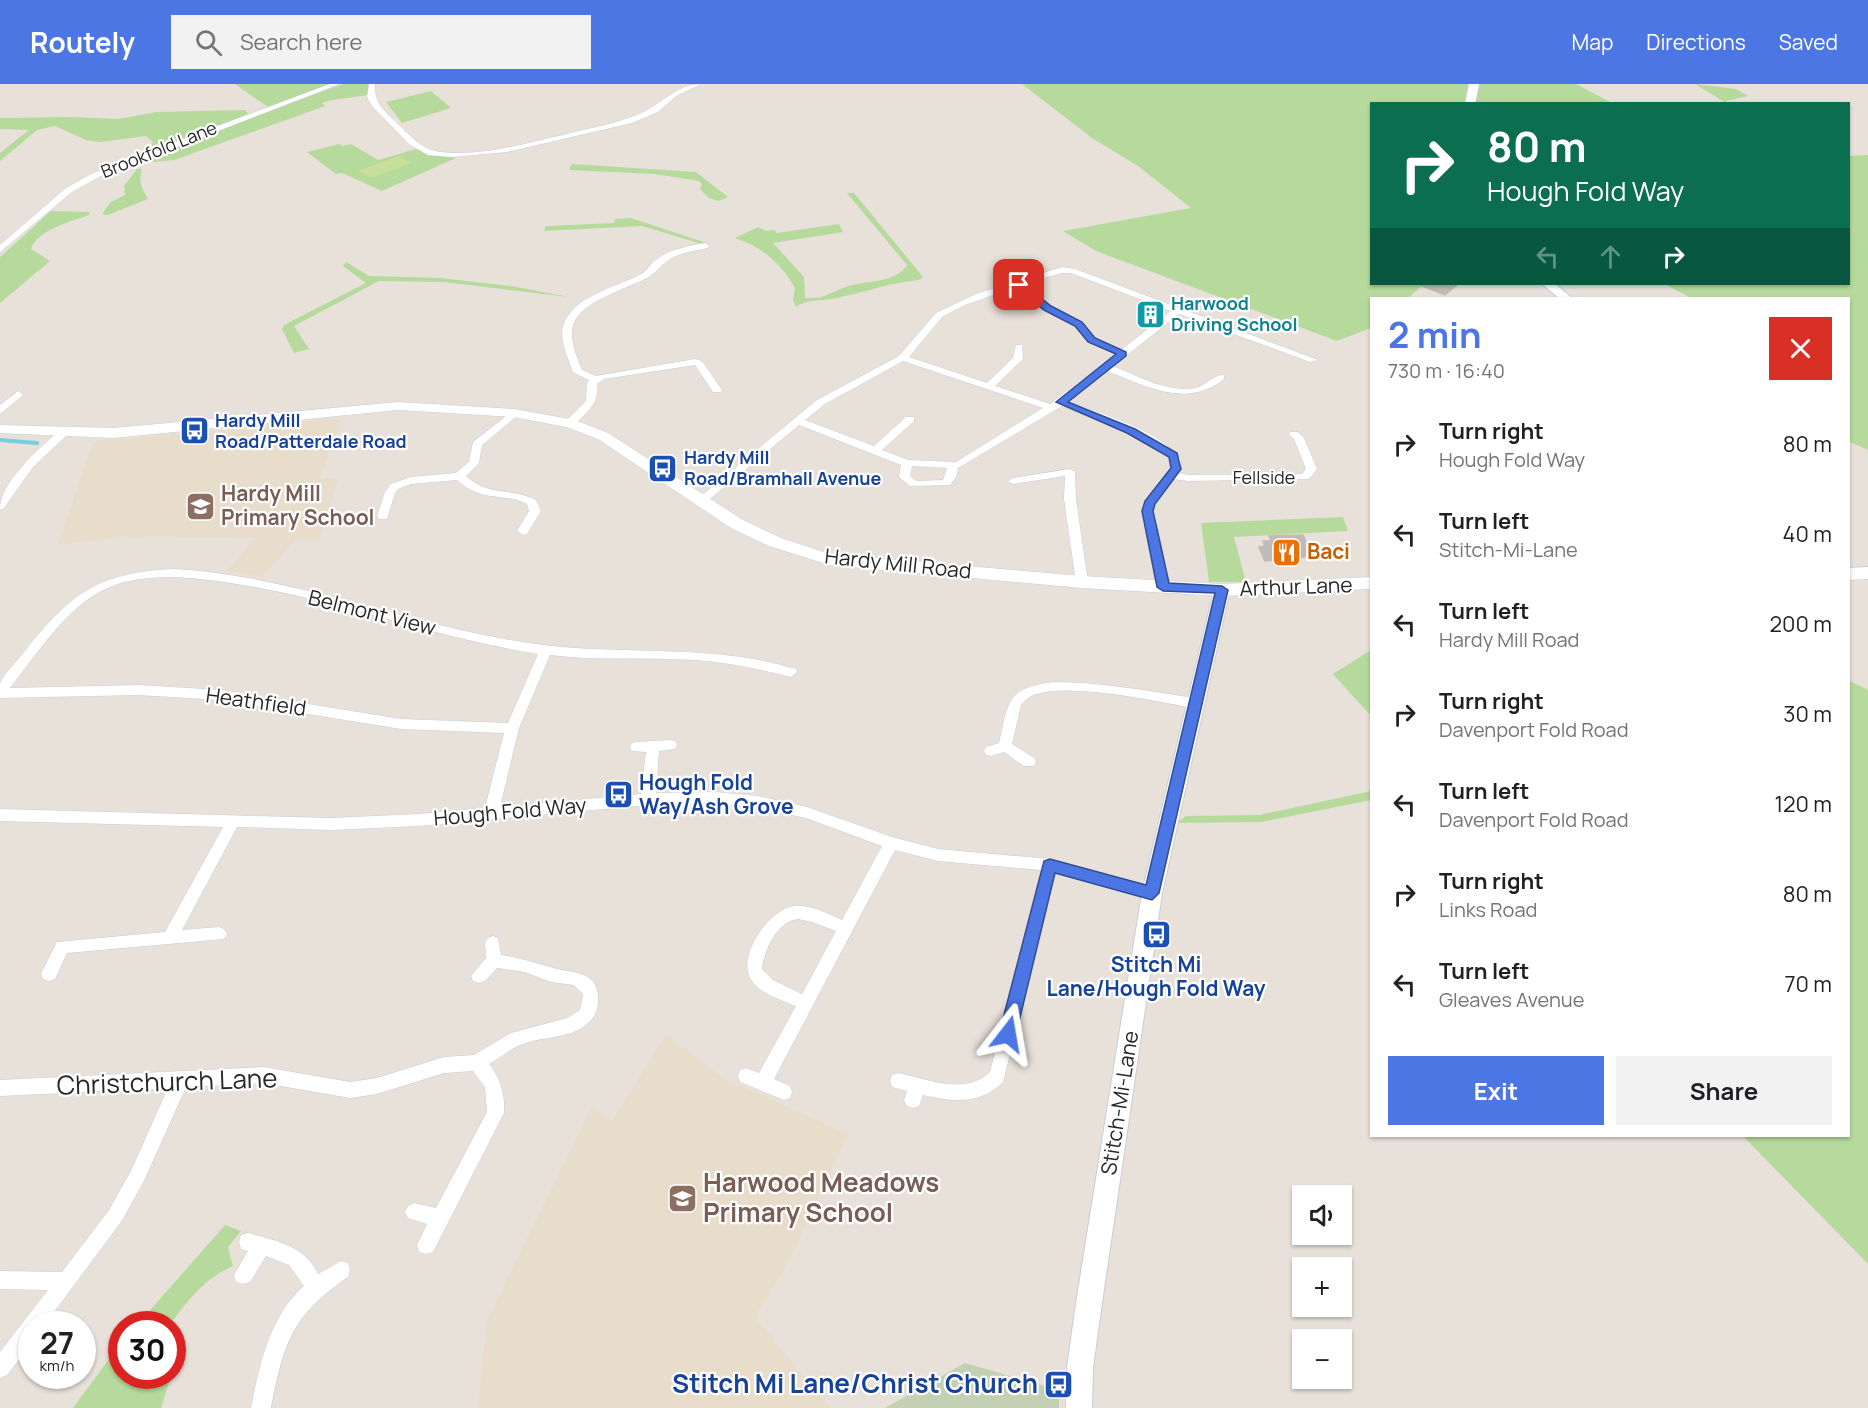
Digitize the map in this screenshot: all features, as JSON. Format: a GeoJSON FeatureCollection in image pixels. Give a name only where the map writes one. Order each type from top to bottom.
{"type":"FeatureCollection","features":[{"type":"Feature","properties":{"kind":"main road","name":"Hardy Mill Road"},"geometry":{"type":"LineString","coordinates":[[0,429],[113,433],[377,407],[428,407],[514,413],[570,423],[603,436],[737,524],[775,542],[829,559],[1082,582],[1222,590]]}},
{"type":"Feature","properties":{"kind":"main road"},"geometry":{"type":"LineString","coordinates":[[1850,574],[1868,573]]}},
{"type":"Feature","properties":{"kind":"main road","name":"Arthur Lane"},"geometry":{"type":"LineString","coordinates":[[1222,590],[1370,584]]}},
{"type":"Feature","properties":{"kind":"street","name":"Brookfold Lane"},"geometry":{"type":"LineString","coordinates":[[0,249],[76,185],[96,175],[336,84]]}},
{"type":"Feature","properties":{"kind":"street"},"geometry":{"type":"LineString","coordinates":[[372,84],[371,97],[384,116],[418,146],[442,155],[507,150],[629,121],[655,110],[674,95],[699,84]]}},
{"type":"Feature","properties":{"kind":"street"},"geometry":{"type":"LineString","coordinates":[[1470,102],[1474,84]]}},
{"type":"Feature","properties":{"kind":"street"},"geometry":{"type":"LineString","coordinates":[[705,246],[665,258],[652,267],[647,275],[593,299],[570,322],[567,334],[578,372],[595,379],[695,362],[699,363],[717,390]]}},
{"type":"Feature","properties":{"kind":"street"},"geometry":{"type":"LineString","coordinates":[[700,501],[832,395],[902,358],[913,348],[936,317],[947,310],[1059,271],[1072,271],[1314,359]]}},
{"type":"Feature","properties":{"kind":"street"},"geometry":{"type":"LineString","coordinates":[[1019,285],[1048,308],[1078,324],[1092,340],[1123,354]]}},
{"type":"Feature","properties":{"kind":"street"},"geometry":{"type":"LineString","coordinates":[[1549,285],[1565,297]]}},
{"type":"Feature","properties":{"kind":"street"},"geometry":{"type":"LineString","coordinates":[[798,421],[908,463],[953,466],[1056,405],[1178,310]]}},
{"type":"Feature","properties":{"kind":"street"},"geometry":{"type":"LineString","coordinates":[[988,387],[1018,359],[1019,346]]}},
{"type":"Feature","properties":{"kind":"street"},"geometry":{"type":"LineString","coordinates":[[902,358],[988,387],[1056,405],[1131,431],[1170,451],[1177,464],[1172,475],[1149,504],[1148,511],[1163,587]]}},
{"type":"Feature","properties":{"kind":"street"},"geometry":{"type":"LineString","coordinates":[[1106,366],[1180,392],[1215,383],[1221,377]]}},
{"type":"Feature","properties":{"kind":"street"},"geometry":{"type":"LineString","coordinates":[[570,423],[592,401],[595,392],[592,382],[595,379]]}},
{"type":"Feature","properties":{"kind":"street"},"geometry":{"type":"LineString","coordinates":[[0,411],[18,394]]}},
{"type":"Feature","properties":{"kind":"street"},"geometry":{"type":"LineString","coordinates":[[383,516],[392,504],[393,489],[404,482],[459,476],[474,463],[477,444],[514,413]]}},
{"type":"Feature","properties":{"kind":"street"},"geometry":{"type":"LineString","coordinates":[[875,451],[910,422]]}},
{"type":"Feature","properties":{"kind":"street"},"geometry":{"type":"LineString","coordinates":[[0,506],[29,465],[63,433]]}},
{"type":"Feature","properties":{"kind":"street","name":"Fellside"},"geometry":{"type":"LineString","coordinates":[[1172,475],[1188,478],[1305,477],[1312,469],[1299,438],[1294,434]]}},
{"type":"Feature","properties":{"kind":"street"},"geometry":{"type":"LineString","coordinates":[[908,463],[904,477],[914,484],[946,483],[951,477],[953,466]]}},
{"type":"Feature","properties":{"kind":"street"},"geometry":{"type":"LineString","coordinates":[[1013,481],[1070,472],[1070,499],[1082,582]]}},
{"type":"Feature","properties":{"kind":"street"},"geometry":{"type":"LineString","coordinates":[[459,476],[479,493],[529,500],[535,506],[524,524]]}},
{"type":"Feature","properties":{"kind":"street","name":"Belmont View"},"geometry":{"type":"LineString","coordinates":[[0,692],[83,595],[112,581],[145,575],[206,575],[246,581],[454,634],[546,651],[692,655],[738,659],[791,672]]}},
{"type":"Feature","properties":{"kind":"street","name":"Stitch-Mi-Lane"},"geometry":{"type":"LineString","coordinates":[[1079,1408],[1080,1368],[1089,1303],[1152,893],[1194,703],[1222,590]]}},
{"type":"Feature","properties":{"kind":"street"},"geometry":{"type":"LineString","coordinates":[[491,814],[512,728],[546,651]]}},
{"type":"Feature","properties":{"kind":"street"},"geometry":{"type":"LineString","coordinates":[[1029,762],[998,749],[1019,691],[1077,689],[1194,703]]}},
{"type":"Feature","properties":{"kind":"street","name":"Heathfield"},"geometry":{"type":"LineString","coordinates":[[0,692],[138,690],[221,695],[401,724],[512,728]]}},
{"type":"Feature","properties":{"kind":"street"},"geometry":{"type":"LineString","coordinates":[[637,747],[670,745]]}},
{"type":"Feature","properties":{"kind":"street"},"geometry":{"type":"LineString","coordinates":[[648,800],[653,746]]}},
{"type":"Feature","properties":{"kind":"street","name":"Hough Fold Way"},"geometry":{"type":"LineString","coordinates":[[0,815],[331,824],[491,814],[648,800],[716,798],[759,802],[807,813],[891,843],[953,858],[1050,865],[1152,893]]}},
{"type":"Feature","properties":{"kind":"street"},"geometry":{"type":"LineString","coordinates":[[170,938],[232,823]]}},
{"type":"Feature","properties":{"kind":"street"},"geometry":{"type":"LineString","coordinates":[[763,1083],[891,843]]}},
{"type":"Feature","properties":{"kind":"street"},"geometry":{"type":"LineString","coordinates":[[898,1081],[915,1092],[967,1094],[986,1089],[997,1076],[1050,865]]}},
{"type":"Feature","properties":{"kind":"street"},"geometry":{"type":"LineString","coordinates":[[807,1003],[763,982],[754,970],[754,957],[776,923],[786,915],[805,914],[846,928]]}},
{"type":"Feature","properties":{"kind":"street"},"geometry":{"type":"LineString","coordinates":[[49,974],[62,947],[219,934]]}},
{"type":"Feature","properties":{"kind":"street"},"geometry":{"type":"LineString","coordinates":[[479,976],[494,961],[493,943]]}},
{"type":"Feature","properties":{"kind":"street"},"geometry":{"type":"LineString","coordinates":[[426,1245],[495,1113],[497,1096],[492,1079],[476,1063],[516,1038],[571,1025],[586,1015],[590,1007],[591,992],[582,981],[550,975],[525,965],[494,961]]}},
{"type":"Feature","properties":{"kind":"street","name":"Christchurch Lane"},"geometry":{"type":"LineString","coordinates":[[0,1088],[264,1075],[327,1088],[357,1090],[444,1065],[476,1063]]}},
{"type":"Feature","properties":{"kind":"street"},"geometry":{"type":"LineString","coordinates":[[746,1076],[784,1092]]}},
{"type":"Feature","properties":{"kind":"street"},"geometry":{"type":"LineString","coordinates":[[44,1311],[115,1216],[137,1177],[181,1078]]}},
{"type":"Feature","properties":{"kind":"street"},"geometry":{"type":"LineString","coordinates":[[414,1212],[439,1218]]}},
{"type":"Feature","properties":{"kind":"street"},"geometry":{"type":"LineString","coordinates":[[243,1275],[255,1244],[294,1255],[307,1269],[314,1286]]}},
{"type":"Feature","properties":{"kind":"street"},"geometry":{"type":"LineString","coordinates":[[261,1408],[277,1339],[299,1304],[314,1286],[341,1270]]}},
{"type":"Feature","properties":{"kind":"street"},"geometry":{"type":"LineString","coordinates":[[0,1281],[67,1281]]}},
{"type":"Feature","properties":{"kind":"street"},"geometry":{"type":"LineString","coordinates":[[0,1368],[18,1345]]}},
{"type":"Feature","properties":{"kind":"shaded area","name":"Hardy Mill Primary School"},"geometry":{"type":"Polygon","coordinates":[[[342,418],[320,478],[338,479],[319,540],[296,540],[262,577],[227,571],[255,538],[127,537],[58,544],[93,442],[342,418]]]}},
{"type":"Feature","properties":{"kind":"shaded area","name":"Harwood Meadows Primary School"},"geometry":{"type":"Polygon","coordinates":[[[666,1034],[733,1086],[735,1083],[848,1134],[788,1263],[755,1317],[830,1408],[478,1408],[487,1320],[592,1106],[612,1121],[666,1034]]]}},
{"type":"Feature","properties":{"kind":"green space"},"geometry":{"type":"Polygon","coordinates":[[[235,84],[331,84],[268,107],[235,84]]]}},
{"type":"Feature","properties":{"kind":"green space"},"geometry":{"type":"Polygon","coordinates":[[[343,84],[368,84],[368,95],[322,103],[325,106],[174,160],[153,162],[142,158],[343,84]]]}},
{"type":"Feature","properties":{"kind":"green space"},"geometry":{"type":"Polygon","coordinates":[[[1022,84],[1576,84],[1610,102],[1370,102],[1370,285],[1423,285],[1409,297],[1370,297],[1370,328],[1337,341],[1096,251],[1063,231],[1191,208],[1138,166],[1092,138],[1022,84]]]}},
{"type":"Feature","properties":{"kind":"green space"},"geometry":{"type":"Polygon","coordinates":[[[1695,84],[1736,89],[1748,96],[1724,102],[1695,84]]]}},
{"type":"Feature","properties":{"kind":"green space"},"geometry":{"type":"Polygon","coordinates":[[[431,91],[451,108],[402,123],[386,102],[431,91]]]}},
{"type":"Feature","properties":{"kind":"green space"},"geometry":{"type":"Polygon","coordinates":[[[245,110],[248,114],[103,169],[151,147],[153,142],[146,136],[100,142],[86,140],[55,126],[37,130],[0,161],[0,153],[29,130],[0,129],[0,118],[119,119],[156,112],[245,110]]]}},
{"type":"Feature","properties":{"kind":"green space"},"geometry":{"type":"Polygon","coordinates":[[[339,144],[343,146],[351,144],[378,160],[416,149],[456,158],[382,191],[342,173],[336,174],[307,152],[339,144]]]}},
{"type":"Feature","properties":{"kind":"green space"},"geometry":{"type":"Polygon","coordinates":[[[1868,155],[1868,450],[1850,442],[1850,297],[1689,297],[1666,285],[1850,285],[1850,156],[1868,155]]]}},
{"type":"Feature","properties":{"kind":"green space"},"geometry":{"type":"Polygon","coordinates":[[[399,156],[411,163],[371,178],[358,171],[399,156]]]}},
{"type":"Feature","properties":{"kind":"green space"},"geometry":{"type":"Polygon","coordinates":[[[572,164],[696,172],[728,197],[718,201],[709,198],[700,189],[702,184],[699,181],[655,174],[569,170],[572,164]]]}},
{"type":"Feature","properties":{"kind":"green space"},"geometry":{"type":"Polygon","coordinates":[[[137,169],[142,169],[141,185],[148,199],[108,215],[102,214],[111,202],[125,195],[124,186],[137,169]]]}},
{"type":"Feature","properties":{"kind":"green space"},"geometry":{"type":"Polygon","coordinates":[[[847,193],[854,193],[923,277],[919,280],[896,283],[843,297],[809,301],[796,307],[793,300],[795,288],[777,263],[754,246],[735,238],[758,227],[766,231],[774,230],[777,233],[839,224],[843,232],[773,243],[804,277],[805,298],[822,297],[840,289],[887,278],[902,271],[907,265],[847,193]]]}},
{"type":"Feature","properties":{"kind":"green space"},"geometry":{"type":"Polygon","coordinates":[[[51,211],[90,212],[89,215],[48,231],[35,242],[31,249],[50,261],[0,303],[0,257],[51,211]]]}},
{"type":"Feature","properties":{"kind":"green space"},"geometry":{"type":"Polygon","coordinates":[[[631,218],[706,243],[702,244],[642,226],[544,231],[546,226],[614,223],[615,219],[631,218]]]}},
{"type":"Feature","properties":{"kind":"green space"},"geometry":{"type":"Polygon","coordinates":[[[346,262],[369,276],[441,278],[511,286],[569,297],[444,282],[379,281],[294,326],[309,349],[294,353],[282,329],[284,325],[366,283],[343,266],[346,262]]]}},
{"type":"Feature","properties":{"kind":"green space"},"geometry":{"type":"Polygon","coordinates":[[[1343,517],[1348,531],[1234,537],[1246,582],[1209,582],[1201,523],[1343,517]]]}},
{"type":"Feature","properties":{"kind":"green space"},"geometry":{"type":"Polygon","coordinates":[[[1370,651],[1370,715],[1333,674],[1370,651]]]}},
{"type":"Feature","properties":{"kind":"green space"},"geometry":{"type":"Polygon","coordinates":[[[1850,681],[1868,690],[1868,1264],[1744,1137],[1850,1137],[1850,681]]]}},
{"type":"Feature","properties":{"kind":"green space"},"geometry":{"type":"Polygon","coordinates":[[[1370,791],[1370,800],[1261,822],[1177,823],[1186,816],[1259,815],[1370,791]]]}},
{"type":"Feature","properties":{"kind":"green space"},"geometry":{"type":"Polygon","coordinates":[[[225,1225],[241,1231],[228,1247],[233,1266],[205,1283],[180,1311],[149,1311],[225,1225]]]}},
{"type":"Feature","properties":{"kind":"green space"},"geometry":{"type":"Polygon","coordinates":[[[108,1361],[108,1389],[167,1389],[161,1408],[73,1408],[87,1389],[96,1389],[96,1377],[108,1361]]]}},
{"type":"Feature","properties":{"kind":"green space"},"geometry":{"type":"Polygon","coordinates":[[[965,1363],[1059,1390],[1059,1408],[885,1408],[965,1363]]]}},
{"type":"Feature","properties":{"kind":"building"},"geometry":{"type":"Polygon","coordinates":[[[1420,285],[1457,285],[1445,295],[1420,285]]]}},
{"type":"Feature","properties":{"kind":"building","name":"Baci"},"geometry":{"type":"Polygon","coordinates":[[[1303,535],[1313,556],[1265,561],[1259,547],[1265,546],[1263,541],[1271,541],[1269,536],[1303,535]]]}},
{"type":"Feature","properties":{"kind":"waterway"},"geometry":{"type":"LineString","coordinates":[[0,440],[37,443]]}},
{"type":"Feature","properties":{"kind":"place","name":"Harwood Driving School"},"geometry":{"type":"Point","coordinates":[1150,314]}},
{"type":"Feature","properties":{"kind":"place","name":"Hardy Mill Road/Patterdale Road"},"geometry":{"type":"Point","coordinates":[194,431]}},
{"type":"Feature","properties":{"kind":"place","name":"Hardy Mill Road/Bramhall Avenue"},"geometry":{"type":"Point","coordinates":[663,468]}},
{"type":"Feature","properties":{"kind":"place","name":"Hardy Mill Primary School"},"geometry":{"type":"Point","coordinates":[200,506]}},
{"type":"Feature","properties":{"kind":"place","name":"Baci"},"geometry":{"type":"Point","coordinates":[1286,552]}},
{"type":"Feature","properties":{"kind":"place","name":"Hough Fold Way/Ash Grove"},"geometry":{"type":"Point","coordinates":[618,795]}},
{"type":"Feature","properties":{"kind":"place","name":"Stitch Mi Lane/Hough Fold Way"},"geometry":{"type":"Point","coordinates":[1156,934]}},
{"type":"Feature","properties":{"kind":"place","name":"Harwood Meadows Primary School"},"geometry":{"type":"Point","coordinates":[682,1198]}},
{"type":"Feature","properties":{"kind":"place","name":"Stitch Mi Lane/Christ Church"},"geometry":{"type":"Point","coordinates":[1059,1384]}},
{"type":"Feature","properties":{"kind":"route"},"geometry":{"type":"LineString","coordinates":[[1008,1034],[1050,865],[1152,893],[1194,703],[1222,590],[1163,587],[1148,508],[1176,469],[1174,455],[1131,431],[1061,402],[1123,354],[1092,340],[1078,324],[1053,312],[1019,285]]}}]}
